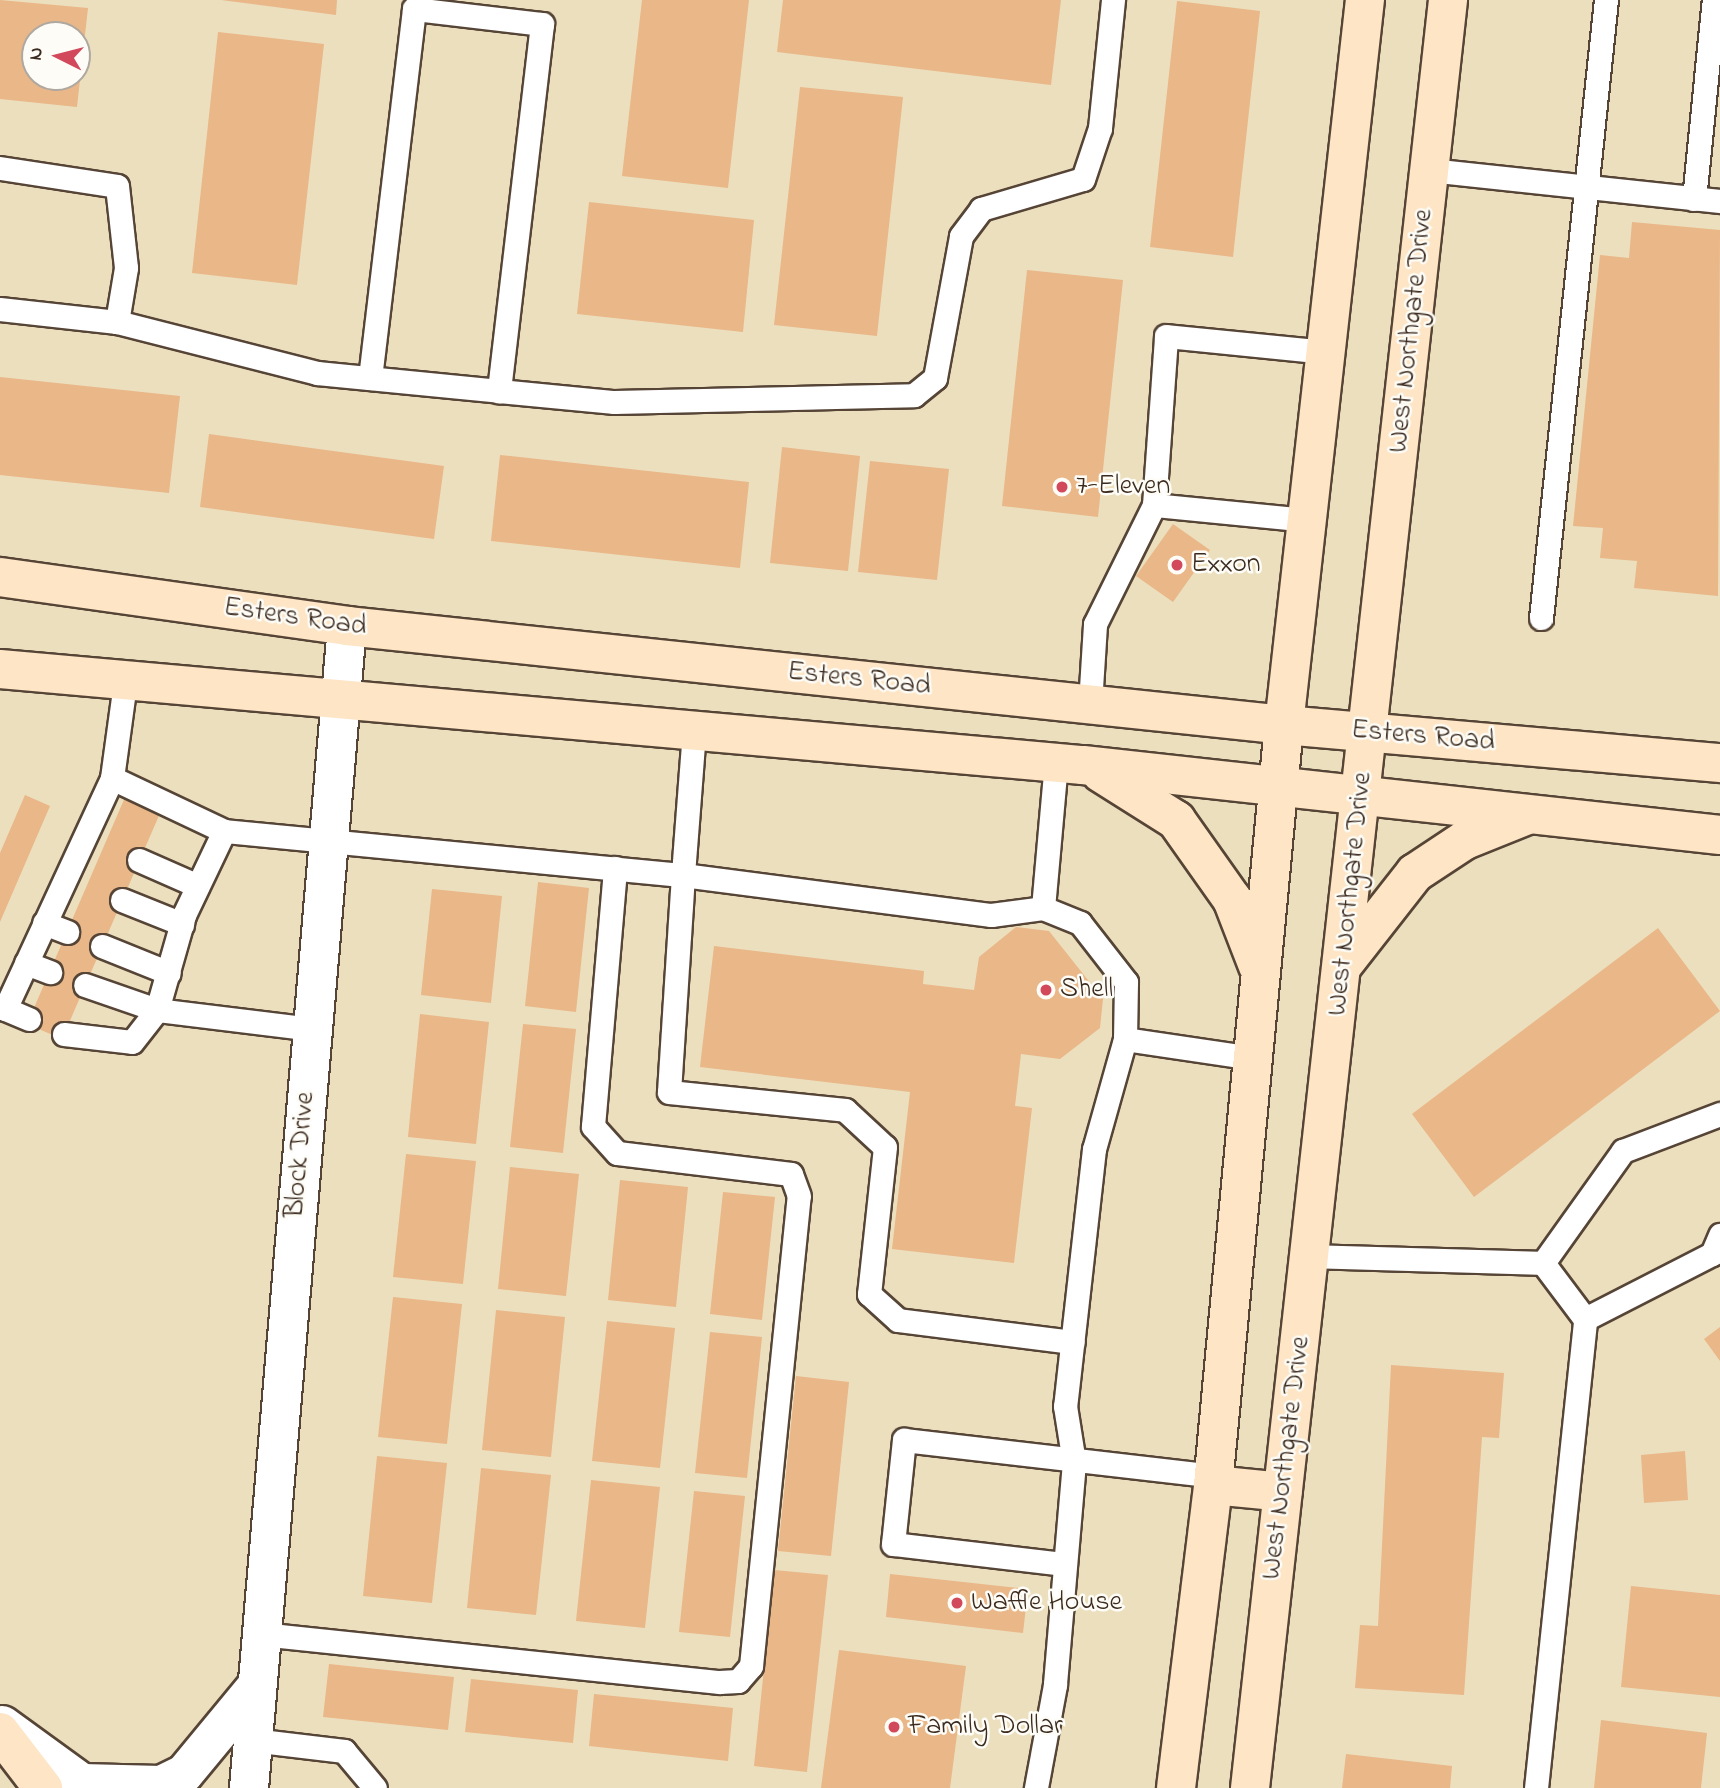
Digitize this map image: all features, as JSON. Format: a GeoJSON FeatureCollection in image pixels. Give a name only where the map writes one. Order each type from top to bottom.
{"type":"FeatureCollection","features":[{"type":"Feature","properties":{"kind":"main road"},"geometry":{"type":"LineString","coordinates":[[1176,1788],[1214,1481],[1284,725],[1365,0]]}},
{"type":"Feature","properties":{"kind":"main road","name":"West Northgate Drive"},"geometry":{"type":"LineString","coordinates":[[1250,1788],[1363,794],[1448,0]]}},
{"type":"Feature","properties":{"kind":"main road","name":"Esters Road"},"geometry":{"type":"LineString","coordinates":[[0,577],[347,626],[1284,725],[1720,762]]}},
{"type":"Feature","properties":{"kind":"main road"},"geometry":{"type":"LineString","coordinates":[[0,669],[125,683],[1070,763],[1720,835]]}},
{"type":"Feature","properties":{"kind":"main road"},"geometry":{"type":"LineString","coordinates":[[1070,763],[1132,787],[1176,820],[1233,899],[1261,973]]}},
{"type":"Feature","properties":{"kind":"main road"},"geometry":{"type":"LineString","coordinates":[[1342,966],[1415,873],[1499,823],[1533,814]]}},
{"type":"Feature","properties":{"kind":"main road"},"geometry":{"type":"LineString","coordinates":[[1214,1481],[1283,1492]]}},
{"type":"Feature","properties":{"kind":"main road"},"geometry":{"type":"LineString","coordinates":[[0,1732],[43,1788]]}},
{"type":"Feature","properties":{"kind":"street","name":"Block Drive"},"geometry":{"type":"LineString","coordinates":[[248,1788],[312,1029],[331,840],[347,626]]}},
{"type":"Feature","properties":{"kind":"street"},"geometry":{"type":"LineString","coordinates":[[0,1724],[82,1783],[161,1785],[184,1774],[258,1685]]}},
{"type":"Feature","properties":{"kind":"lane"},"geometry":{"type":"LineString","coordinates":[[0,309],[117,322],[317,373],[614,402],[914,395],[935,378],[961,236],[981,209],[1083,179],[1100,128],[1113,0]]}},
{"type":"Feature","properties":{"kind":"lane"},"geometry":{"type":"LineString","coordinates":[[1541,618],[1606,0]]}},
{"type":"Feature","properties":{"kind":"lane"},"geometry":{"type":"LineString","coordinates":[[1694,199],[1714,0]]}},
{"type":"Feature","properties":{"kind":"lane"},"geometry":{"type":"LineString","coordinates":[[370,378],[414,9],[542,24],[499,391]]}},
{"type":"Feature","properties":{"kind":"lane"},"geometry":{"type":"LineString","coordinates":[[0,167],[117,187],[125,268],[117,322]]}},
{"type":"Feature","properties":{"kind":"lane"},"geometry":{"type":"LineString","coordinates":[[1429,170],[1720,201]]}},
{"type":"Feature","properties":{"kind":"lane"},"geometry":{"type":"LineString","coordinates":[[1090,704],[1095,624],[1154,505],[1166,336],[1327,352]]}},
{"type":"Feature","properties":{"kind":"lane"},"geometry":{"type":"LineString","coordinates":[[1154,505],[1307,520]]}},
{"type":"Feature","properties":{"kind":"lane"},"geometry":{"type":"LineString","coordinates":[[29,1019],[5,1009],[44,923],[76,881],[95,840],[112,778],[125,683]]}},
{"type":"Feature","properties":{"kind":"lane"},"geometry":{"type":"LineString","coordinates":[[694,731],[669,1091],[845,1110],[884,1147],[869,1294],[898,1320],[1073,1342]]}},
{"type":"Feature","properties":{"kind":"lane"},"geometry":{"type":"LineString","coordinates":[[1043,908],[1070,763]]}},
{"type":"Feature","properties":{"kind":"lane"},"geometry":{"type":"LineString","coordinates":[[112,778],[224,831],[684,875],[992,915],[1043,908],[1080,923],[1126,982],[1125,1039],[1094,1149],[1065,1406],[1074,1462],[1055,1685],[1036,1788]]}},
{"type":"Feature","properties":{"kind":"lane"},"geometry":{"type":"LineString","coordinates":[[64,1034],[132,1042],[158,1010],[182,924],[224,831]]}},
{"type":"Feature","properties":{"kind":"lane"},"geometry":{"type":"LineString","coordinates":[[139,860],[198,886]]}},
{"type":"Feature","properties":{"kind":"lane"},"geometry":{"type":"LineString","coordinates":[[261,1634],[719,1682],[738,1681],[751,1665],[799,1196],[791,1174],[617,1153],[593,1126],[615,868]]}},
{"type":"Feature","properties":{"kind":"lane"},"geometry":{"type":"LineString","coordinates":[[122,900],[182,924]]}},
{"type":"Feature","properties":{"kind":"lane"},"geometry":{"type":"LineString","coordinates":[[44,923],[67,932]]}},
{"type":"Feature","properties":{"kind":"lane"},"geometry":{"type":"LineString","coordinates":[[102,946],[169,972]]}},
{"type":"Feature","properties":{"kind":"lane"},"geometry":{"type":"LineString","coordinates":[[26,963],[50,972]]}},
{"type":"Feature","properties":{"kind":"lane"},"geometry":{"type":"LineString","coordinates":[[85,985],[158,1010],[312,1029]]}},
{"type":"Feature","properties":{"kind":"lane"},"geometry":{"type":"LineString","coordinates":[[1125,1039],[1253,1058]]}},
{"type":"Feature","properties":{"kind":"lane"},"geometry":{"type":"LineString","coordinates":[[1543,1263],[1623,1151],[1720,1114]]}},
{"type":"Feature","properties":{"kind":"lane"},"geometry":{"type":"LineString","coordinates":[[1585,1319],[1712,1254],[1720,1235]]}},
{"type":"Feature","properties":{"kind":"lane"},"geometry":{"type":"LineString","coordinates":[[1310,1256],[1543,1263]]}},
{"type":"Feature","properties":{"kind":"lane"},"geometry":{"type":"LineString","coordinates":[[1536,1788],[1585,1319],[1543,1263]]}},
{"type":"Feature","properties":{"kind":"lane"},"geometry":{"type":"LineString","coordinates":[[1064,1564],[893,1544],[904,1440],[1214,1481]]}},
{"type":"Feature","properties":{"kind":"lane"},"geometry":{"type":"LineString","coordinates":[[252,1741],[344,1751],[375,1788]]}},
{"type":"Feature","properties":{"kind":"building"},"geometry":{"type":"Polygon","coordinates":[[[0,0],[88,8],[87,21],[21,21],[21,91],[79,91],[77,107],[0,99],[0,0]]]}},
{"type":"Feature","properties":{"kind":"building"},"geometry":{"type":"Polygon","coordinates":[[[221,0],[337,0],[336,15],[221,0]]]}},
{"type":"Feature","properties":{"kind":"building"},"geometry":{"type":"Polygon","coordinates":[[[642,0],[749,0],[728,188],[622,176],[642,0]]]}},
{"type":"Feature","properties":{"kind":"building"},"geometry":{"type":"Polygon","coordinates":[[[783,0],[1061,0],[1051,85],[777,52],[783,0]]]}},
{"type":"Feature","properties":{"kind":"building"},"geometry":{"type":"Polygon","coordinates":[[[1177,1],[1260,11],[1233,257],[1150,247],[1177,1]]]}},
{"type":"Feature","properties":{"kind":"building"},"geometry":{"type":"Polygon","coordinates":[[[218,32],[324,44],[297,285],[192,273],[218,32]]]}},
{"type":"Feature","properties":{"kind":"building"},"geometry":{"type":"Polygon","coordinates":[[[800,87],[903,97],[877,336],[774,325],[800,87]]]}},
{"type":"Feature","properties":{"kind":"building"},"geometry":{"type":"Polygon","coordinates":[[[589,202],[754,220],[743,332],[577,314],[589,202]]]}},
{"type":"Feature","properties":{"kind":"building"},"geometry":{"type":"Polygon","coordinates":[[[1632,222],[1720,230],[1718,596],[1634,588],[1637,561],[1600,558],[1603,528],[1573,526],[1600,255],[1629,258],[1632,222]]]}},
{"type":"Feature","properties":{"kind":"building"},"geometry":{"type":"Polygon","coordinates":[[[1027,270],[1123,280],[1098,517],[1002,506],[1027,270]]]}},
{"type":"Feature","properties":{"kind":"building"},"geometry":{"type":"Polygon","coordinates":[[[0,377],[180,396],[169,493],[0,475],[0,377]]]}},
{"type":"Feature","properties":{"kind":"building"},"geometry":{"type":"Polygon","coordinates":[[[209,434],[444,466],[434,539],[200,507],[209,434]]]}},
{"type":"Feature","properties":{"kind":"building"},"geometry":{"type":"Polygon","coordinates":[[[782,447],[860,456],[848,571],[770,563],[782,447]]]}},
{"type":"Feature","properties":{"kind":"building"},"geometry":{"type":"Polygon","coordinates":[[[500,455],[749,482],[740,568],[491,541],[500,455]]]}},
{"type":"Feature","properties":{"kind":"building"},"geometry":{"type":"Polygon","coordinates":[[[870,461],[949,469],[937,580],[858,572],[870,461]]]}},
{"type":"Feature","properties":{"kind":"building"},"geometry":{"type":"Polygon","coordinates":[[[1173,524],[1210,550],[1173,602],[1136,576],[1173,524]]]}},
{"type":"Feature","properties":{"kind":"building"},"geometry":{"type":"Polygon","coordinates":[[[25,795],[50,806],[0,922],[0,853],[25,795]]]}},
{"type":"Feature","properties":{"kind":"building"},"geometry":{"type":"Polygon","coordinates":[[[126,795],[161,811],[62,1039],[27,1024],[126,795]]]}},
{"type":"Feature","properties":{"kind":"building"},"geometry":{"type":"Polygon","coordinates":[[[538,882],[589,888],[576,1012],[525,1006],[538,882]]]}},
{"type":"Feature","properties":{"kind":"building"},"geometry":{"type":"Polygon","coordinates":[[[432,889],[502,896],[491,1003],[421,995],[432,889]]]}},
{"type":"Feature","properties":{"kind":"building"},"geometry":{"type":"Polygon","coordinates":[[[1016,927],[1049,931],[1103,999],[1100,1028],[1060,1059],[1021,1054],[1015,1106],[1032,1108],[1014,1263],[892,1249],[910,1092],[700,1067],[714,946],[924,971],[923,984],[974,990],[979,957],[1016,927]]]}},
{"type":"Feature","properties":{"kind":"building"},"geometry":{"type":"Polygon","coordinates":[[[1658,928],[1720,1011],[1474,1197],[1412,1114],[1658,928]]]}},
{"type":"Feature","properties":{"kind":"building"},"geometry":{"type":"Polygon","coordinates":[[[420,1014],[489,1022],[476,1144],[408,1137],[420,1014]]]}},
{"type":"Feature","properties":{"kind":"building"},"geometry":{"type":"Polygon","coordinates":[[[523,1024],[576,1029],[563,1153],[510,1147],[523,1024]]]}},
{"type":"Feature","properties":{"kind":"building"},"geometry":{"type":"Polygon","coordinates":[[[406,1154],[476,1161],[463,1284],[393,1277],[406,1154]]]}},
{"type":"Feature","properties":{"kind":"building"},"geometry":{"type":"Polygon","coordinates":[[[510,1167],[579,1174],[566,1296],[498,1289],[510,1167]]]}},
{"type":"Feature","properties":{"kind":"building"},"geometry":{"type":"Polygon","coordinates":[[[620,1180],[688,1187],[676,1307],[608,1300],[620,1180]]]}},
{"type":"Feature","properties":{"kind":"building"},"geometry":{"type":"Polygon","coordinates":[[[723,1192],[775,1197],[762,1320],[710,1314],[723,1192]]]}},
{"type":"Feature","properties":{"kind":"building"},"geometry":{"type":"Polygon","coordinates":[[[393,1297],[462,1304],[447,1444],[378,1437],[393,1297]]]}},
{"type":"Feature","properties":{"kind":"building"},"geometry":{"type":"Polygon","coordinates":[[[496,1310],[565,1317],[551,1457],[482,1450],[496,1310]]]}},
{"type":"Feature","properties":{"kind":"building"},"geometry":{"type":"Polygon","coordinates":[[[607,1321],[675,1328],[660,1468],[592,1461],[607,1321]]]}},
{"type":"Feature","properties":{"kind":"building"},"geometry":{"type":"Polygon","coordinates":[[[1720,1327],[1720,1361],[1704,1339],[1720,1327]]]}},
{"type":"Feature","properties":{"kind":"building"},"geometry":{"type":"Polygon","coordinates":[[[710,1332],[762,1337],[747,1478],[695,1473],[710,1332]]]}},
{"type":"Feature","properties":{"kind":"building"},"geometry":{"type":"Polygon","coordinates":[[[1391,1365],[1504,1373],[1499,1438],[1482,1437],[1464,1695],[1355,1688],[1360,1625],[1378,1626],[1391,1365]]]}},
{"type":"Feature","properties":{"kind":"building"},"geometry":{"type":"Polygon","coordinates":[[[796,1376],[849,1382],[831,1556],[778,1551],[796,1376]]]}},
{"type":"Feature","properties":{"kind":"building"},"geometry":{"type":"Polygon","coordinates":[[[1685,1451],[1688,1500],[1644,1503],[1641,1455],[1685,1451]]]}},
{"type":"Feature","properties":{"kind":"building"},"geometry":{"type":"Polygon","coordinates":[[[377,1456],[447,1463],[432,1603],[363,1596],[377,1456]]]}},
{"type":"Feature","properties":{"kind":"building"},"geometry":{"type":"Polygon","coordinates":[[[481,1468],[551,1475],[536,1615],[467,1608],[481,1468]]]}},
{"type":"Feature","properties":{"kind":"building"},"geometry":{"type":"Polygon","coordinates":[[[591,1480],[660,1487],[645,1628],[576,1621],[591,1480]]]}},
{"type":"Feature","properties":{"kind":"building"},"geometry":{"type":"Polygon","coordinates":[[[694,1491],[745,1496],[730,1637],[679,1632],[694,1491]]]}},
{"type":"Feature","properties":{"kind":"building"},"geometry":{"type":"Polygon","coordinates":[[[774,1570],[828,1575],[807,1772],[754,1766],[774,1570]]]}},
{"type":"Feature","properties":{"kind":"building","name":"Waffle House"},"geometry":{"type":"Polygon","coordinates":[[[890,1574],[1028,1589],[1023,1633],[886,1617],[890,1574]]]}},
{"type":"Feature","properties":{"kind":"building"},"geometry":{"type":"Polygon","coordinates":[[[1631,1586],[1720,1595],[1720,1697],[1621,1687],[1631,1586]]]}},
{"type":"Feature","properties":{"kind":"building","name":"Family Dollar"},"geometry":{"type":"Polygon","coordinates":[[[839,1650],[966,1666],[950,1788],[821,1788],[839,1650]]]}},
{"type":"Feature","properties":{"kind":"building"},"geometry":{"type":"Polygon","coordinates":[[[329,1664],[454,1677],[448,1730],[323,1717],[329,1664]]]}},
{"type":"Feature","properties":{"kind":"building"},"geometry":{"type":"Polygon","coordinates":[[[471,1679],[578,1690],[573,1743],[465,1732],[471,1679]]]}},
{"type":"Feature","properties":{"kind":"building"},"geometry":{"type":"Polygon","coordinates":[[[594,1694],[733,1708],[728,1761],[589,1746],[594,1694]]]}},
{"type":"Feature","properties":{"kind":"building"},"geometry":{"type":"Polygon","coordinates":[[[1601,1720],[1707,1733],[1701,1788],[1594,1788],[1601,1720]]]}},
{"type":"Feature","properties":{"kind":"building"},"geometry":{"type":"Polygon","coordinates":[[[1346,1754],[1452,1766],[1450,1788],[1342,1788],[1346,1754]]]}},
{"type":"Feature","properties":{"kind":"place","name":"7-Eleven"},"geometry":{"type":"Point","coordinates":[1062,487]}},
{"type":"Feature","properties":{"kind":"place","name":"Exxon"},"geometry":{"type":"Point","coordinates":[1177,565]}},
{"type":"Feature","properties":{"kind":"place","name":"Shell"},"geometry":{"type":"Point","coordinates":[1046,990]}},
{"type":"Feature","properties":{"kind":"place","name":"Waffle House"},"geometry":{"type":"Point","coordinates":[957,1603]}},
{"type":"Feature","properties":{"kind":"place","name":"Family Dollar"},"geometry":{"type":"Point","coordinates":[894,1727]}}]}
